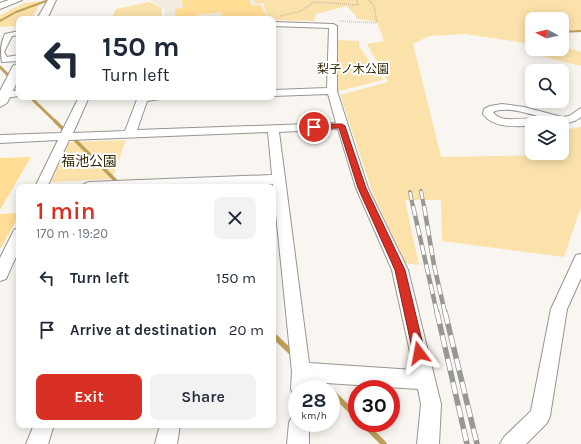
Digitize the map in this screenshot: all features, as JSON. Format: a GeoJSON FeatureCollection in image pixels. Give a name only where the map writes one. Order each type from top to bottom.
{"type":"FeatureCollection","features":[{"type":"Feature","properties":{"kind":"street"},"geometry":{"type":"LineString","coordinates":[[0,6],[18,0]]}},
{"type":"Feature","properties":{"kind":"street"},"geometry":{"type":"LineString","coordinates":[[44,16],[52,0]]}},
{"type":"Feature","properties":{"kind":"street"},"geometry":{"type":"LineString","coordinates":[[276,24],[333,26],[332,91],[362,188],[400,270],[431,404],[428,444]]}},
{"type":"Feature","properties":{"kind":"street"},"geometry":{"type":"LineString","coordinates":[[16,33],[9,34],[1,56],[16,58]]}},
{"type":"Feature","properties":{"kind":"street"},"geometry":{"type":"LineString","coordinates":[[2,99],[16,72]]}},
{"type":"Feature","properties":{"kind":"street"},"geometry":{"type":"LineString","coordinates":[[276,93],[332,91]]}},
{"type":"Feature","properties":{"kind":"street"},"geometry":{"type":"LineString","coordinates":[[2,99],[16,94]]}},
{"type":"Feature","properties":{"kind":"street"},"geometry":{"type":"LineString","coordinates":[[42,184],[83,100]]}},
{"type":"Feature","properties":{"kind":"street"},"geometry":{"type":"LineString","coordinates":[[130,133],[142,100]]}},
{"type":"Feature","properties":{"kind":"street"},"geometry":{"type":"LineString","coordinates":[[525,122],[497,121],[488,114],[488,111],[493,107],[513,108],[544,116]]}},
{"type":"Feature","properties":{"kind":"street"},"geometry":{"type":"LineString","coordinates":[[569,119],[573,118],[581,110]]}},
{"type":"Feature","properties":{"kind":"street"},"geometry":{"type":"LineString","coordinates":[[0,139],[342,126]]}},
{"type":"Feature","properties":{"kind":"street"},"geometry":{"type":"LineString","coordinates":[[273,128],[301,380]]}},
{"type":"Feature","properties":{"kind":"street"},"geometry":{"type":"LineString","coordinates":[[212,184],[279,179]]}},
{"type":"Feature","properties":{"kind":"street"},"geometry":{"type":"LineString","coordinates":[[0,274],[16,240]]}},
{"type":"Feature","properties":{"kind":"street"},"geometry":{"type":"LineString","coordinates":[[511,444],[540,416],[559,309],[581,260]]}},
{"type":"Feature","properties":{"kind":"street"},"geometry":{"type":"LineString","coordinates":[[340,380],[425,380]]}},
{"type":"Feature","properties":{"kind":"street"},"geometry":{"type":"LineString","coordinates":[[37,444],[43,428]]}},
{"type":"Feature","properties":{"kind":"street"},"geometry":{"type":"LineString","coordinates":[[166,444],[169,428]]}},
{"type":"Feature","properties":{"kind":"street"},"geometry":{"type":"LineString","coordinates":[[298,444],[299,432]]}},
{"type":"Feature","properties":{"kind":"path"},"geometry":{"type":"LineString","coordinates":[[276,24],[279,17],[283,14],[300,12],[314,2],[336,2],[358,5],[357,0]]}},
{"type":"Feature","properties":{"kind":"path"},"geometry":{"type":"LineString","coordinates":[[317,26],[319,20],[377,23],[374,6],[369,0]]}},
{"type":"Feature","properties":{"kind":"shaded area"},"geometry":{"type":"Polygon","coordinates":[[[149,0],[259,0],[270,16],[165,16],[164,8],[149,0]]]}},
{"type":"Feature","properties":{"kind":"green space"},"geometry":{"type":"Polygon","coordinates":[[[254,0],[581,0],[581,32],[569,31],[569,12],[525,12],[525,44],[465,34],[429,36],[413,44],[441,157],[525,155],[525,160],[569,160],[569,129],[581,127],[581,207],[564,257],[442,241],[441,200],[405,200],[419,265],[405,263],[372,191],[340,95],[388,82],[367,44],[384,41],[377,22],[358,19],[347,6],[316,14],[314,21],[276,20],[276,16],[268,16],[263,3],[256,4],[254,0]]]}},
{"type":"Feature","properties":{"kind":"green space"},"geometry":{"type":"Polygon","coordinates":[[[41,1],[34,16],[16,16],[16,26],[0,27],[0,15],[24,3],[41,1]]]}},
{"type":"Feature","properties":{"kind":"green space"},"geometry":{"type":"Polygon","coordinates":[[[149,2],[162,8],[162,16],[112,16],[116,9],[149,2]]]}},
{"type":"Feature","properties":{"kind":"green space","name":"梨子ノ木公園"},"geometry":{"type":"Polygon","coordinates":[[[336,40],[359,41],[359,46],[383,80],[335,92],[336,40]]]}},
{"type":"Feature","properties":{"kind":"green space"},"geometry":{"type":"Polygon","coordinates":[[[569,48],[581,52],[581,66],[540,56],[569,56],[569,48]]]}},
{"type":"Feature","properties":{"kind":"green space","name":"福池公園"},"geometry":{"type":"Polygon","coordinates":[[[126,140],[112,179],[51,182],[68,144],[71,142],[126,140]]]}},
{"type":"Feature","properties":{"kind":"building"},"geometry":{"type":"Polygon","coordinates":[[[182,0],[249,0],[252,6],[260,5],[266,16],[222,16],[220,12],[198,16],[176,16],[175,9],[183,8],[182,0]]]}},
{"type":"Feature","properties":{"kind":"building"},"geometry":{"type":"Polygon","coordinates":[[[31,157],[0,210],[0,158],[31,157]]]}},
{"type":"Feature","properties":{"kind":"building"},"geometry":{"type":"Polygon","coordinates":[[[16,213],[16,221],[0,249],[0,214],[16,213]]]}},
{"type":"Feature","properties":{"kind":"waterway"},"geometry":{"type":"LineString","coordinates":[[0,21],[16,12],[46,1]]}},
{"type":"Feature","properties":{"kind":"waterway"},"geometry":{"type":"LineString","coordinates":[[569,32],[581,31]]}},
{"type":"Feature","properties":{"kind":"waterway"},"geometry":{"type":"LineString","coordinates":[[0,67],[16,83]]}},
{"type":"Feature","properties":{"kind":"waterway"},"geometry":{"type":"LineString","coordinates":[[33,100],[56,122]]}},
{"type":"Feature","properties":{"kind":"waterway"},"geometry":{"type":"LineString","coordinates":[[56,122],[66,132]]}},
{"type":"Feature","properties":{"kind":"waterway"},"geometry":{"type":"LineString","coordinates":[[71,136],[119,184]]}},
{"type":"Feature","properties":{"kind":"waterway"},"geometry":{"type":"LineString","coordinates":[[276,338],[293,354]]}},
{"type":"Feature","properties":{"kind":"waterway"},"geometry":{"type":"LineString","coordinates":[[340,400],[348,408]]}},
{"type":"Feature","properties":{"kind":"waterway"},"geometry":{"type":"LineString","coordinates":[[372,432],[384,444]]}},
{"type":"Feature","properties":{"kind":"railway"},"geometry":{"type":"LineString","coordinates":[[421,191],[424,207]]}},
{"type":"Feature","properties":{"kind":"railway"},"geometry":{"type":"LineString","coordinates":[[410,192],[413,207]]}},
{"type":"Feature","properties":{"kind":"railway"},"geometry":{"type":"LineString","coordinates":[[413,206],[437,313]]}},
{"type":"Feature","properties":{"kind":"railway"},"geometry":{"type":"LineString","coordinates":[[424,206],[434,265],[445,313]]}},
{"type":"Feature","properties":{"kind":"railway"},"geometry":{"type":"LineString","coordinates":[[437,312],[467,444]]}},
{"type":"Feature","properties":{"kind":"railway"},"geometry":{"type":"LineString","coordinates":[[445,312],[477,444]]}},
{"type":"Feature","properties":{"kind":"route"},"geometry":{"type":"LineString","coordinates":[[314,127],[342,126],[362,188],[400,270],[419,353]]}}]}
